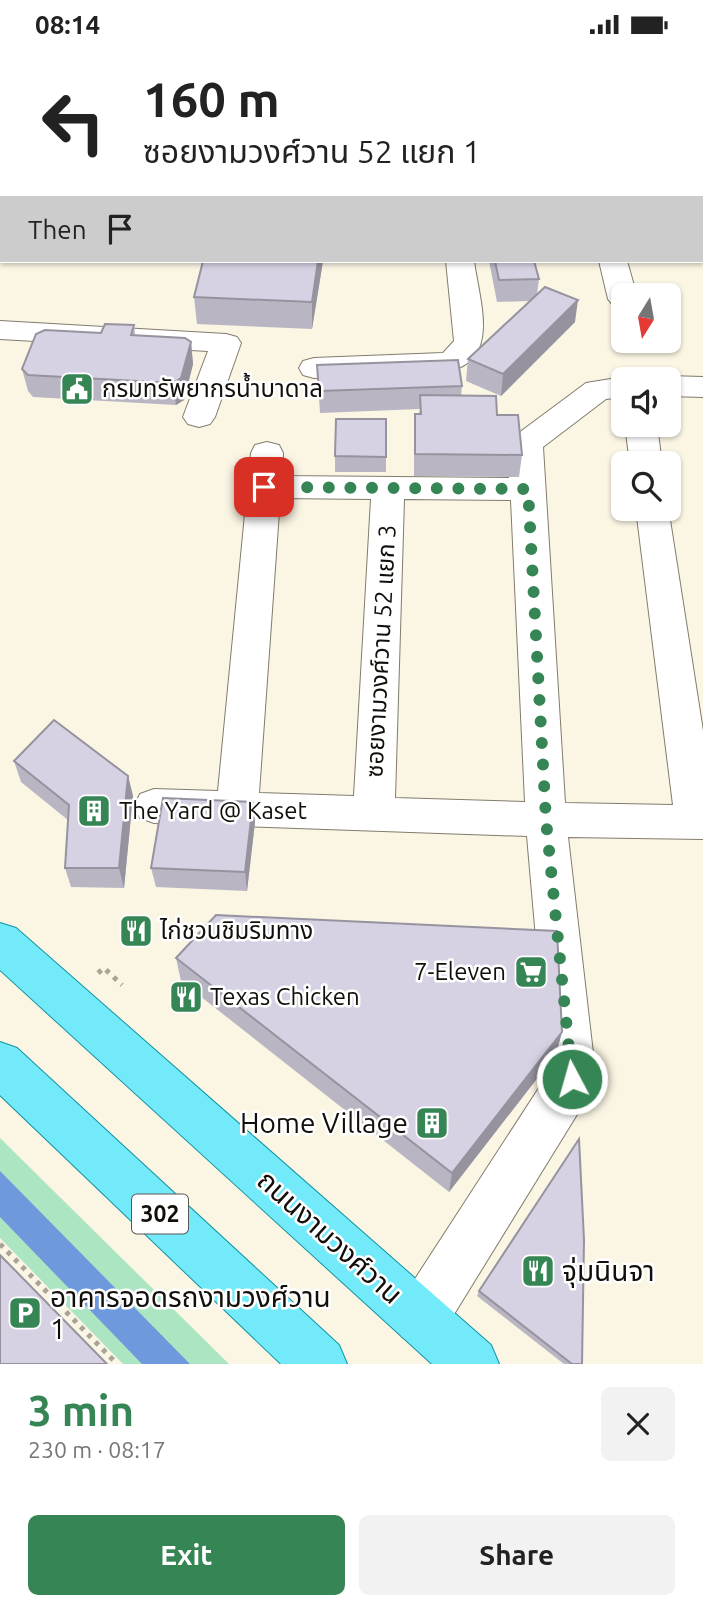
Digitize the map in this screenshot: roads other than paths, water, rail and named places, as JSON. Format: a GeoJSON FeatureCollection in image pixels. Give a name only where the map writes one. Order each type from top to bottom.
{"type":"FeatureCollection","features":[{"type":"Feature","properties":{"kind":"main road","name":"ถนนงามวงศ์วาน"},"geometry":{"type":"LineString","coordinates":[[0,942],[472,1364]]}},
{"type":"Feature","properties":{"kind":"main road","name":"302"},"geometry":{"type":"LineString","coordinates":[[0,1064],[320,1364]]}},
{"type":"Feature","properties":{"kind":"street"},"geometry":{"type":"LineString","coordinates":[[314,368],[450,362],[459,356],[468,341],[460,263]]}},
{"type":"Feature","properties":{"kind":"street"},"geometry":{"type":"LineString","coordinates":[[614,263],[619,283]]}},
{"type":"Feature","properties":{"kind":"street"},"geometry":{"type":"LineString","coordinates":[[0,330],[223,342],[226,345],[199,417]]}},
{"type":"Feature","properties":{"kind":"street"},"geometry":{"type":"LineString","coordinates":[[681,386],[703,387]]}},
{"type":"Feature","properties":{"kind":"street"},"geometry":{"type":"LineString","coordinates":[[421,1318],[572,1079],[546,820],[525,459],[527,443],[597,390],[611,388]]}},
{"type":"Feature","properties":{"kind":"street"},"geometry":{"type":"LineString","coordinates":[[237,808],[265,470],[388,489],[528,489]]}},
{"type":"Feature","properties":{"kind":"street","name":"ซอยงามวงศ์วาน 52 แยก 3"},"geometry":{"type":"LineString","coordinates":[[374,813],[388,489]]}},
{"type":"Feature","properties":{"kind":"street"},"geometry":{"type":"LineString","coordinates":[[154,806],[546,820],[700,822],[655,521]]}},
{"type":"Feature","properties":{"kind":"water"},"geometry":{"type":"Polygon","coordinates":[[[0,1171],[190,1364],[142,1364],[0,1217],[0,1171]]]}},
{"type":"Feature","properties":{"kind":"place","name":"กรมทรัพยากรน้ำบาดาล"},"geometry":{"type":"Point","coordinates":[77,389]}},
{"type":"Feature","properties":{"kind":"place","name":"The Yard @ Kaset"},"geometry":{"type":"Point","coordinates":[94,811]}},
{"type":"Feature","properties":{"kind":"place","name":"ไก่ชวนชิมริมทาง"},"geometry":{"type":"Point","coordinates":[136,931]}},
{"type":"Feature","properties":{"kind":"place","name":"7-Eleven"},"geometry":{"type":"Point","coordinates":[531,972]}},
{"type":"Feature","properties":{"kind":"place","name":"Texas Chicken"},"geometry":{"type":"Point","coordinates":[186,997]}},
{"type":"Feature","properties":{"kind":"place","name":"Home Village"},"geometry":{"type":"Point","coordinates":[432,1123]}},
{"type":"Feature","properties":{"kind":"place","name":"จุ่มนินจา"},"geometry":{"type":"Point","coordinates":[538,1271]}},
{"type":"Feature","properties":{"kind":"place","name":"อาคารจอดรถงามวงศ์วาน 1"},"geometry":{"type":"Point","coordinates":[25,1313]}}]}
